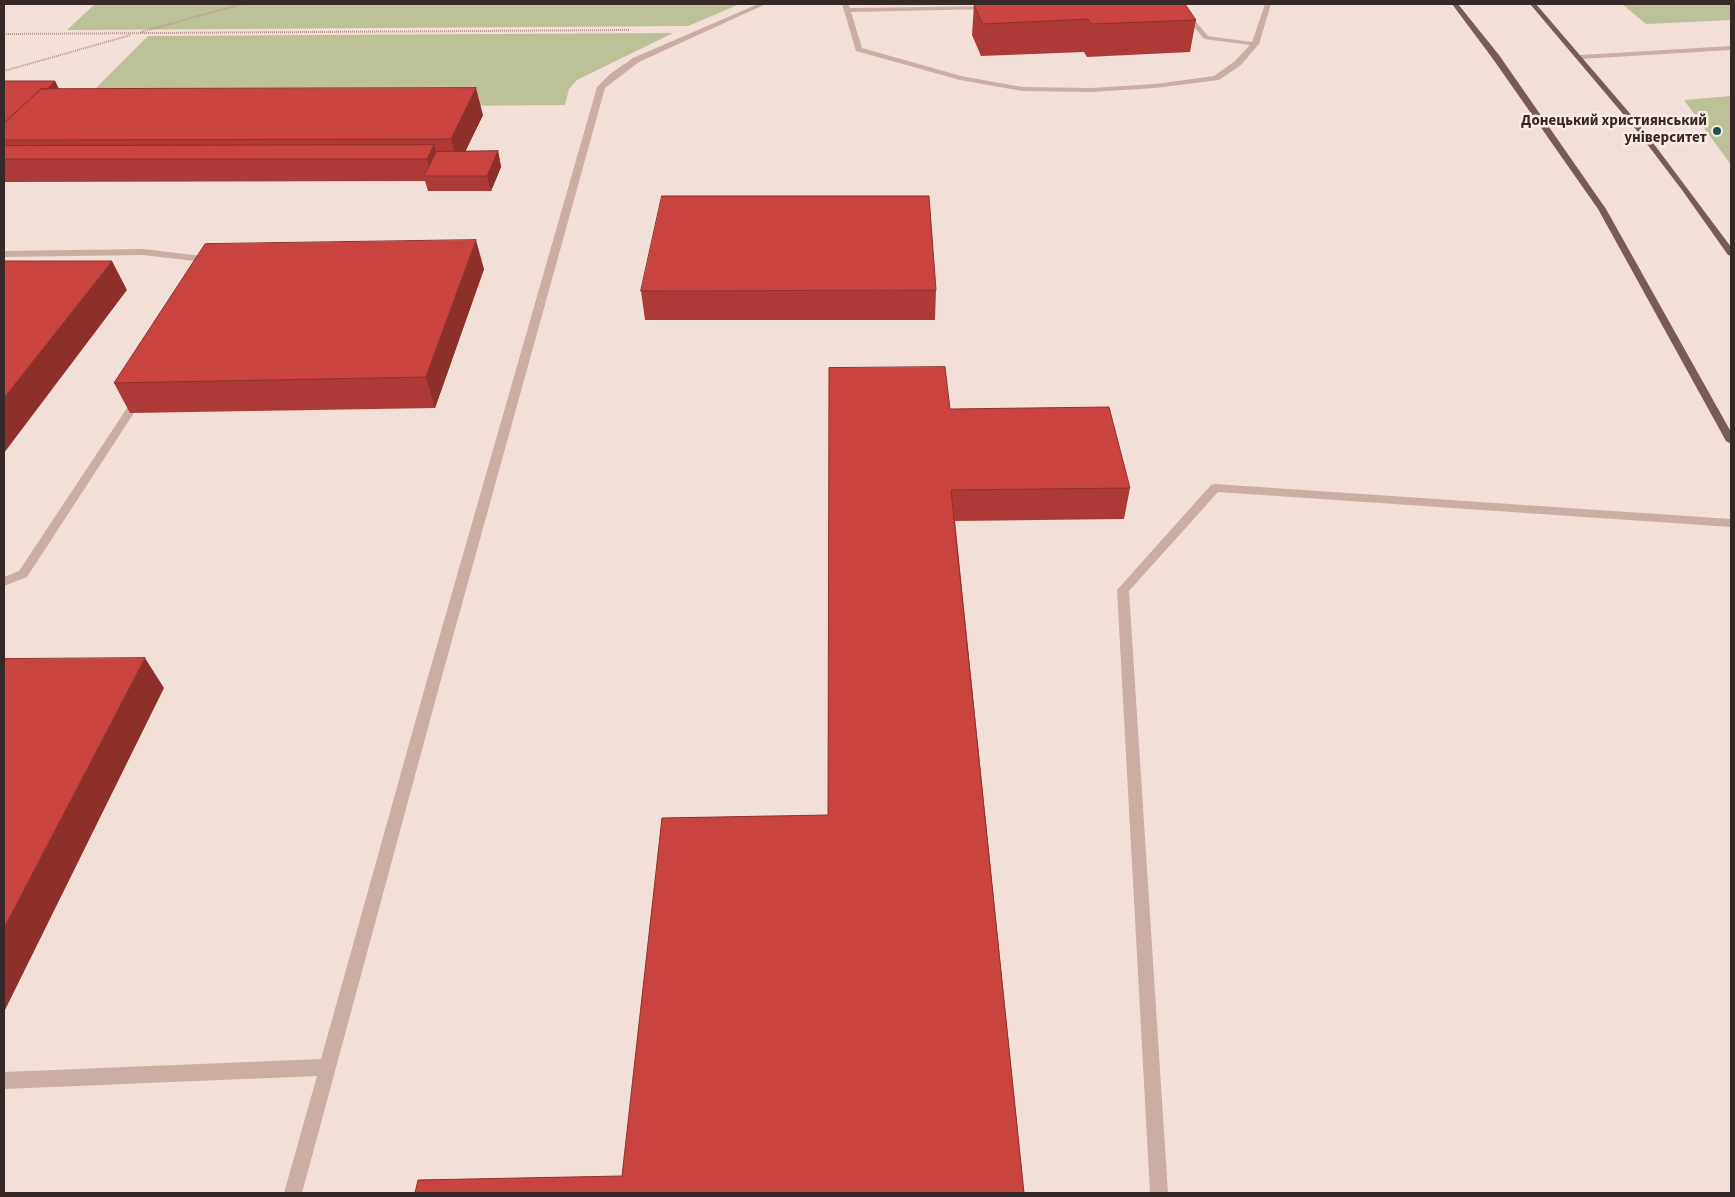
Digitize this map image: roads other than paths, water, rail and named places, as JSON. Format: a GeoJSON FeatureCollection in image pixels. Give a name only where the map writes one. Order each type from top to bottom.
{"type":"FeatureCollection","features":[{"type":"Feature","properties":{"kind":"main road"},"geometry":{"type":"LineString","coordinates":[[1455,4],[1496,57],[1602,209],[1731,441]]}},
{"type":"Feature","properties":{"kind":"main road"},"geometry":{"type":"LineString","coordinates":[[1533,4],[1581,57],[1699,206],[1731,253]]}},
{"type":"Feature","properties":{"kind":"street"},"geometry":{"type":"LineString","coordinates":[[293,1193],[434,678],[601,87],[636,60],[763,4]]}},
{"type":"Feature","properties":{"kind":"street"},"geometry":{"type":"LineString","coordinates":[[1002,7],[846,7],[859,49],[960,78],[1022,89],[1100,90],[1155,86],[1216,78],[1238,63],[1255,44],[1268,4]]}},
{"type":"Feature","properties":{"kind":"street"},"geometry":{"type":"LineString","coordinates":[[1181,6],[1206,38],[1255,44]]}},
{"type":"Feature","properties":{"kind":"street"},"geometry":{"type":"LineString","coordinates":[[1581,57],[1720,49],[1731,50]]}},
{"type":"Feature","properties":{"kind":"street"},"geometry":{"type":"LineString","coordinates":[[4,254],[143,252],[222,261],[218,269]]}},
{"type":"Feature","properties":{"kind":"street"},"geometry":{"type":"LineString","coordinates":[[4,582],[23,574],[143,391]]}},
{"type":"Feature","properties":{"kind":"street"},"geometry":{"type":"LineString","coordinates":[[1160,1193],[1123,590],[1215,488],[1731,523]]}},
{"type":"Feature","properties":{"kind":"street"},"geometry":{"type":"LineString","coordinates":[[4,1081],[329,1067]]}},
{"type":"Feature","properties":{"kind":"place","name":"Донецький християнський університет"},"geometry":{"type":"Point","coordinates":[1717,131]}}]}
